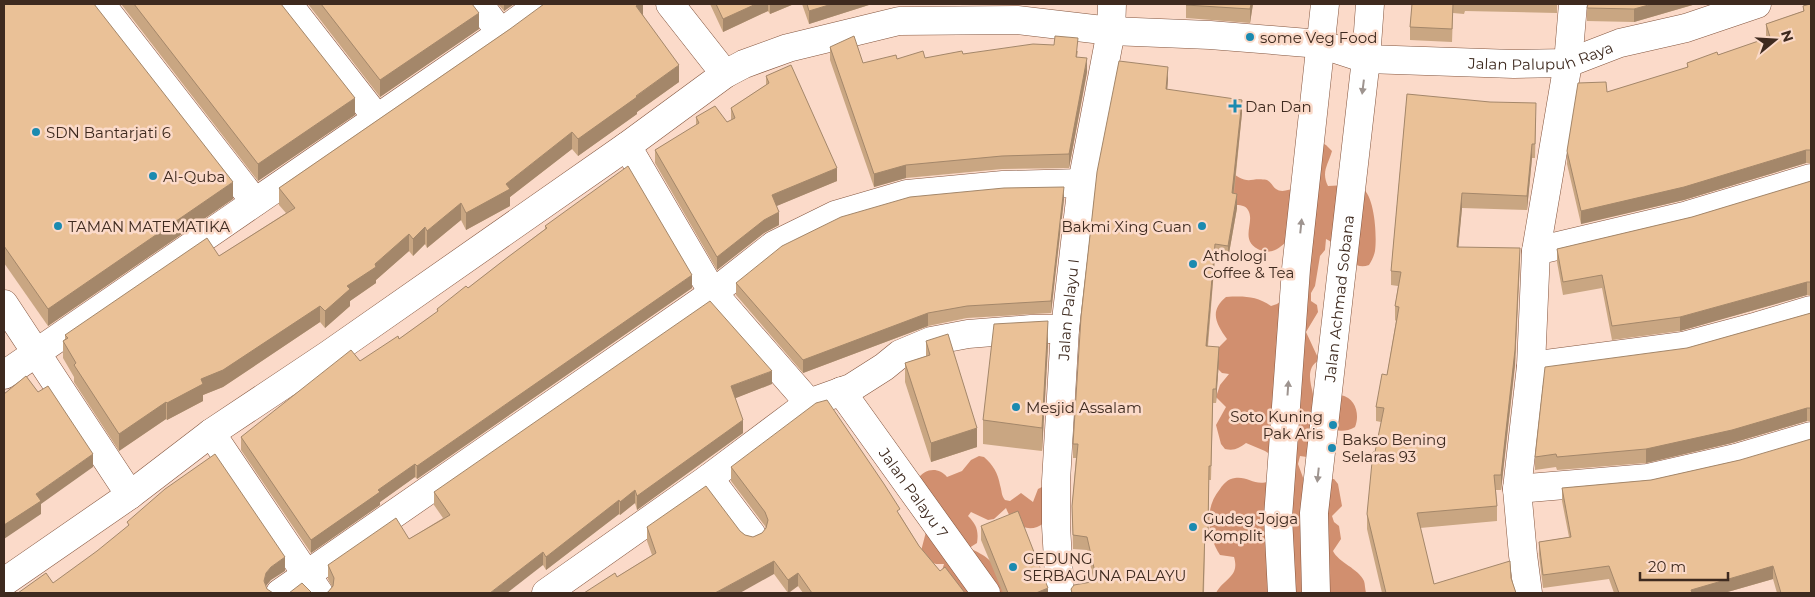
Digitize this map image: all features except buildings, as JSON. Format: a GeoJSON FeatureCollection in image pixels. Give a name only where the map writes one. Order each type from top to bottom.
{"type":"FeatureCollection","features":[{"type":"Feature","properties":{"kind":"street"},"geometry":{"type":"LineString","coordinates":[[101,4],[254,202]]}},
{"type":"Feature","properties":{"kind":"street"},"geometry":{"type":"LineString","coordinates":[[288,4],[377,118]]}},
{"type":"Feature","properties":{"kind":"street"},"geometry":{"type":"LineString","coordinates":[[479,4],[500,33]]}},
{"type":"Feature","properties":{"kind":"street"},"geometry":{"type":"LineString","coordinates":[[4,375],[540,4]]}},
{"type":"Feature","properties":{"kind":"street"},"geometry":{"type":"LineString","coordinates":[[670,4],[725,74]]}},
{"type":"Feature","properties":{"kind":"street","name":"Jalan Palayu I"},"geometry":{"type":"LineString","coordinates":[[1060,593],[1056,526],[1056,481],[1065,329],[1082,183],[1111,30],[1112,4]]}},
{"type":"Feature","properties":{"kind":"street"},"geometry":{"type":"LineString","coordinates":[[1282,593],[1278,517],[1295,278],[1325,4]]}},
{"type":"Feature","properties":{"kind":"street","name":"Jalan Achmad Sobana"},"geometry":{"type":"LineString","coordinates":[[1316,593],[1314,513],[1366,59],[1370,4]]}},
{"type":"Feature","properties":{"kind":"street"},"geometry":{"type":"LineString","coordinates":[[1528,593],[1517,488],[1531,366],[1536,251],[1568,63],[1573,4]]}},
{"type":"Feature","properties":{"kind":"street","name":"Jalan Palupuh Raya"},"geometry":{"type":"LineString","coordinates":[[4,582],[130,495],[211,433],[336,349],[627,146],[725,74],[744,64],[788,48],[899,21],[1017,20],[1111,30],[1210,35],[1320,44],[1366,59],[1514,64],[1568,63],[1620,43],[1686,28],[1757,4]]}},
{"type":"Feature","properties":{"kind":"street"},"geometry":{"type":"LineString","coordinates":[[627,146],[713,293],[809,403]]}},
{"type":"Feature","properties":{"kind":"street"},"geometry":{"type":"LineString","coordinates":[[1536,251],[1688,215],[1811,178]]}},
{"type":"Feature","properties":{"kind":"street"},"geometry":{"type":"LineString","coordinates":[[280,593],[313,584],[713,293],[774,244],[835,215],[907,194],[1003,185],[1082,183]]}},
{"type":"Feature","properties":{"kind":"street"},"geometry":{"type":"LineString","coordinates":[[4,304],[130,495]]}},
{"type":"Feature","properties":{"kind":"street"},"geometry":{"type":"LineString","coordinates":[[1531,366],[1683,346],[1811,310]]}},
{"type":"Feature","properties":{"kind":"street"},"geometry":{"type":"LineString","coordinates":[[546,593],[709,478],[809,403],[851,388],[884,367],[900,354],[931,341],[968,334],[1031,329],[1065,329]]}},
{"type":"Feature","properties":{"kind":"street","name":"Jalan Palayu 7"},"geometry":{"type":"LineString","coordinates":[[841,392],[986,593]]}},
{"type":"Feature","properties":{"kind":"street"},"geometry":{"type":"LineString","coordinates":[[211,433],[313,584]]}},
{"type":"Feature","properties":{"kind":"street"},"geometry":{"type":"LineString","coordinates":[[1517,488],[1648,478],[1736,458],[1811,436]]}},
{"type":"Feature","properties":{"kind":"street"},"geometry":{"type":"LineString","coordinates":[[709,478],[752,535]]}},
{"type":"Feature","properties":{"kind":"street"},"geometry":{"type":"LineString","coordinates":[[1280,558],[1315,559]]}},
{"type":"Feature","properties":{"kind":"shaded area"},"geometry":{"type":"Polygon","coordinates":[[[1320,142],[1332,151],[1325,172],[1328,186],[1358,186],[1366,192],[1370,199],[1374,217],[1376,245],[1369,265],[1362,266],[1351,262],[1332,242],[1326,239],[1325,250],[1320,256],[1315,286],[1311,293],[1311,301],[1317,305],[1318,312],[1306,332],[1319,360],[1312,367],[1310,375],[1311,384],[1313,394],[1338,394],[1346,397],[1356,408],[1357,417],[1355,427],[1344,431],[1328,428],[1311,421],[1310,428],[1315,432],[1307,457],[1300,456],[1298,464],[1305,483],[1334,479],[1338,484],[1342,506],[1332,516],[1334,522],[1339,526],[1341,539],[1333,551],[1339,559],[1361,577],[1364,581],[1366,593],[1216,593],[1233,573],[1235,564],[1234,557],[1220,555],[1212,539],[1209,522],[1211,505],[1215,496],[1230,479],[1240,478],[1260,483],[1269,481],[1271,455],[1246,443],[1232,450],[1225,449],[1221,444],[1216,425],[1226,407],[1216,397],[1220,385],[1229,374],[1222,373],[1217,368],[1218,348],[1227,339],[1217,323],[1216,312],[1217,307],[1226,297],[1250,297],[1271,306],[1282,300],[1286,242],[1269,252],[1262,251],[1250,242],[1250,215],[1245,207],[1234,205],[1231,172],[1246,180],[1267,180],[1279,191],[1292,189],[1308,182],[1320,142]]]}},
{"type":"Feature","properties":{"kind":"shaded area"},"geometry":{"type":"Polygon","coordinates":[[[979,456],[984,457],[995,469],[1005,500],[1010,501],[1021,493],[1033,502],[1038,489],[1046,485],[1044,523],[1033,528],[1027,528],[1012,519],[1006,508],[994,519],[988,520],[971,512],[968,516],[976,528],[978,538],[977,543],[969,548],[991,562],[997,572],[1003,593],[947,593],[941,574],[944,564],[936,564],[924,560],[921,551],[927,528],[918,479],[924,473],[932,470],[936,470],[947,477],[962,471],[971,460],[979,456]]]}},
{"type":"Feature","properties":{"kind":"place","name":"sоme Veg Fооd"},"geometry":{"type":"Point","coordinates":[1250,37]}},
{"type":"Feature","properties":{"kind":"place","name":"Dan Dan"},"geometry":{"type":"Point","coordinates":[1235,106]}},
{"type":"Feature","properties":{"kind":"place","name":"SDN Bantarjati 6"},"geometry":{"type":"Point","coordinates":[36,132]}},
{"type":"Feature","properties":{"kind":"place","name":"Al-Quba"},"geometry":{"type":"Point","coordinates":[153,176]}},
{"type":"Feature","properties":{"kind":"place","name":"TAMAN MATEMATIKA"},"geometry":{"type":"Point","coordinates":[58,226]}},
{"type":"Feature","properties":{"kind":"place","name":"Bakmi Xing Cuan"},"geometry":{"type":"Point","coordinates":[1202,226]}},
{"type":"Feature","properties":{"kind":"place","name":"Athologi Coffee & Tea"},"geometry":{"type":"Point","coordinates":[1193,264]}},
{"type":"Feature","properties":{"kind":"place","name":"Mesjid Assalam"},"geometry":{"type":"Point","coordinates":[1016,407]}},
{"type":"Feature","properties":{"kind":"place","name":"Soto Kuning Pak Aris"},"geometry":{"type":"Point","coordinates":[1333,425]}},
{"type":"Feature","properties":{"kind":"place","name":"Bakso Bening Selaras 93"},"geometry":{"type":"Point","coordinates":[1332,448]}},
{"type":"Feature","properties":{"kind":"place","name":"Gudeg Jojga Komplit"},"geometry":{"type":"Point","coordinates":[1193,527]}},
{"type":"Feature","properties":{"kind":"place","name":"GEDUNG SERBAGUNA PALAYU"},"geometry":{"type":"Point","coordinates":[1013,567]}}]}
